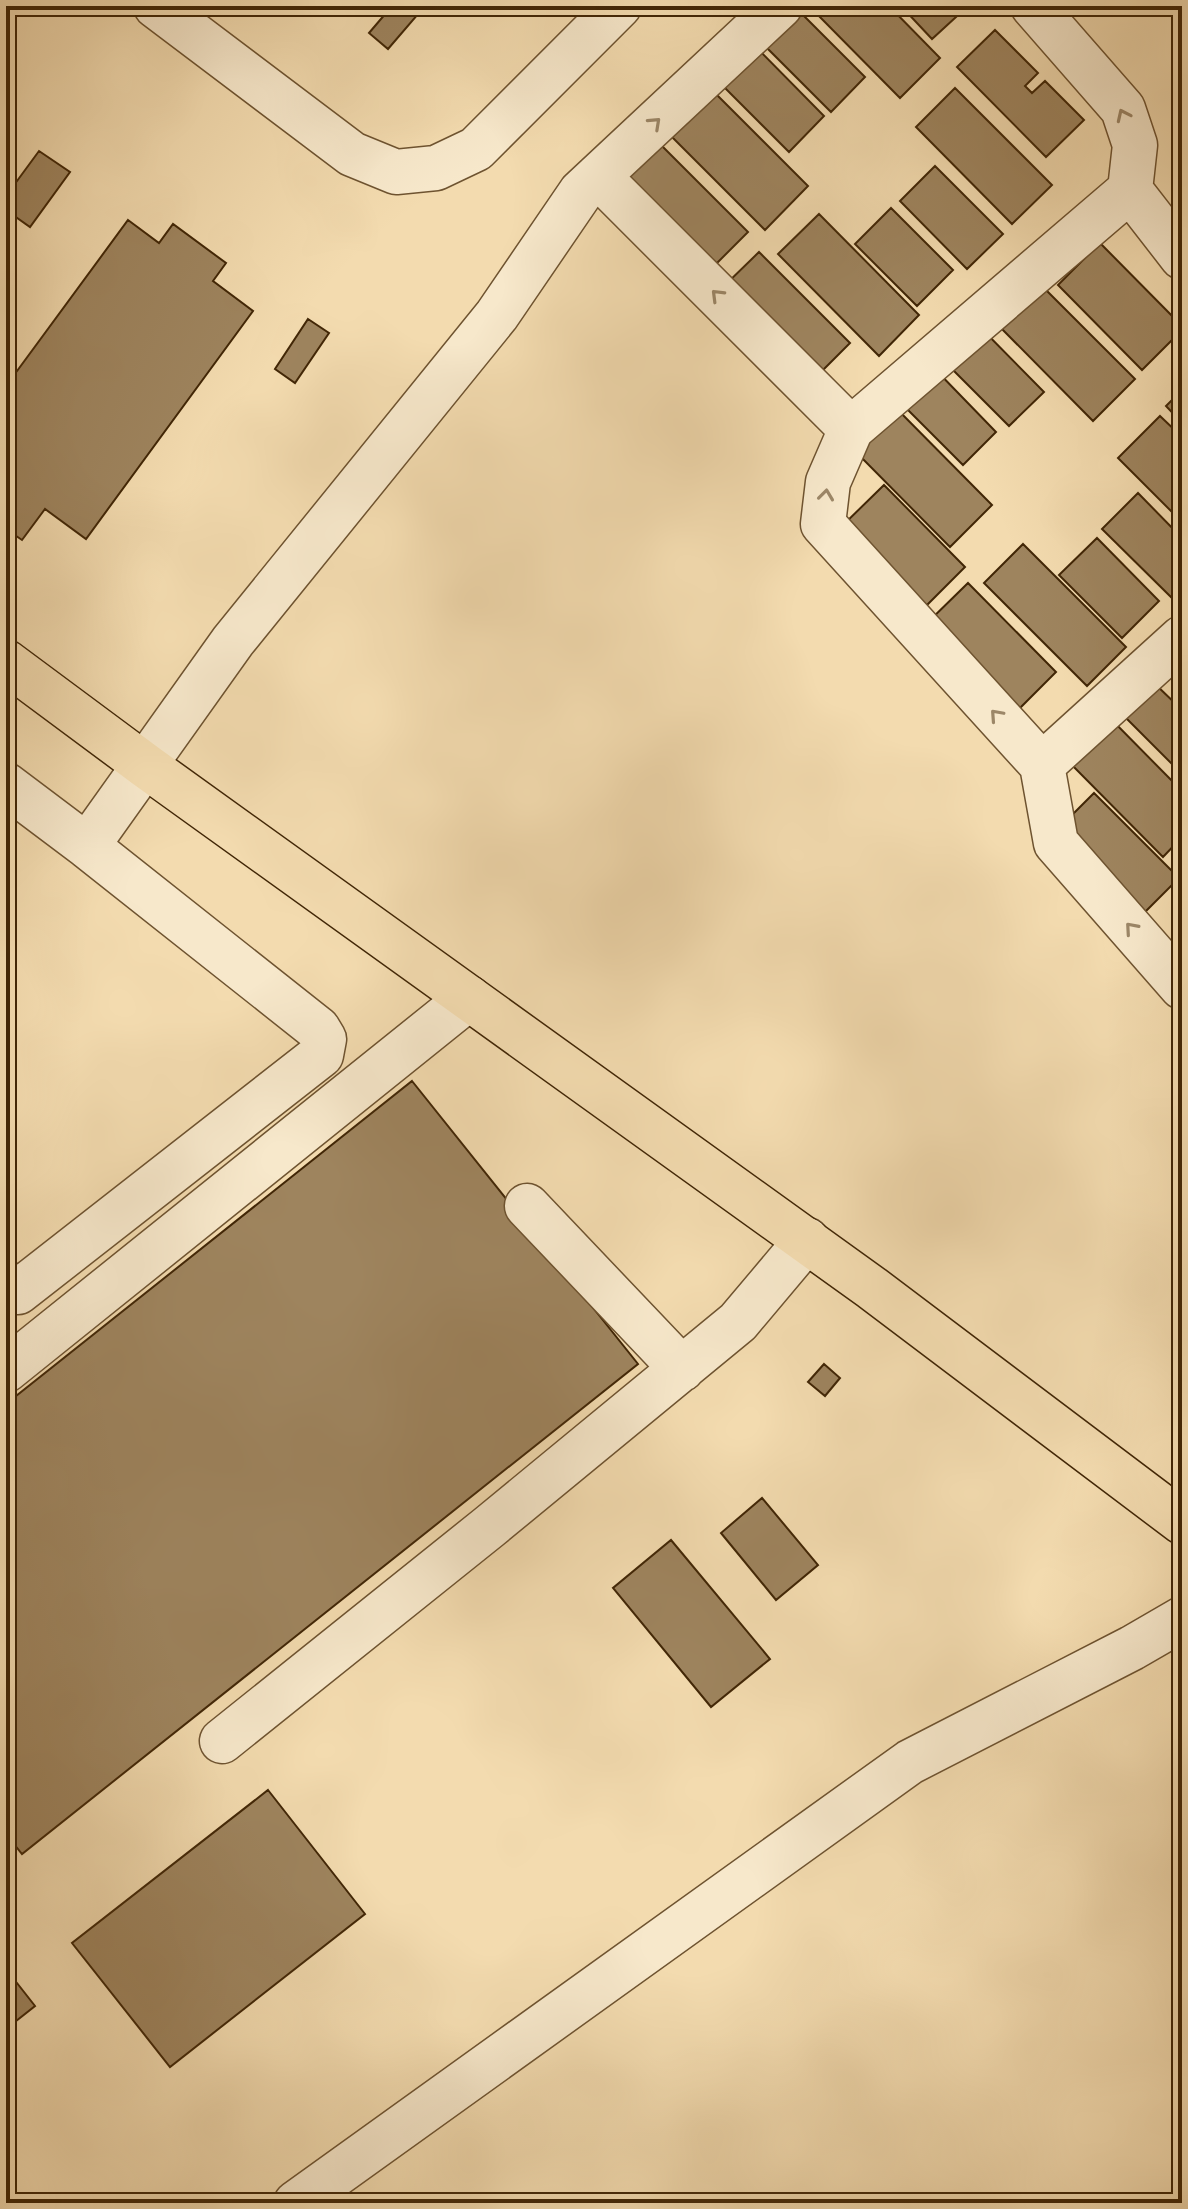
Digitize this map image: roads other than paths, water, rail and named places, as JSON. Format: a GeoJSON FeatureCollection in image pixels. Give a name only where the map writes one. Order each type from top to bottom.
{"type":"FeatureCollection","features":[{"type":"Feature","properties":{"kind":"main road"},"geometry":{"type":"LineString","coordinates":[[6,662],[146,766],[807,1240],[1182,1522]]}},
{"type":"Feature","properties":{"kind":"street"},"geometry":{"type":"LineString","coordinates":[[156,6],[352,154],[396,172],[436,168],[476,149],[619,6]]}},
{"type":"Feature","properties":{"kind":"street"},"geometry":{"type":"LineString","coordinates":[[87,846],[233,641],[497,315],[581,192],[780,6]]}},
{"type":"Feature","properties":{"kind":"street"},"geometry":{"type":"LineString","coordinates":[[1033,6],[1123,109],[1135,145],[1130,190],[851,429],[828,482],[823,524],[1042,765],[1056,843],[1182,987]]}},
{"type":"Feature","properties":{"kind":"street"},"geometry":{"type":"LineString","coordinates":[[598,176],[851,429]]}},
{"type":"Feature","properties":{"kind":"street"},"geometry":{"type":"LineString","coordinates":[[1130,190],[1182,257]]}},
{"type":"Feature","properties":{"kind":"street"},"geometry":{"type":"LineString","coordinates":[[1042,765],[1182,638]]}},
{"type":"Feature","properties":{"kind":"street"},"geometry":{"type":"LineString","coordinates":[[6,785],[318,1029],[324,1039],[321,1055],[10,1293]]}},
{"type":"Feature","properties":{"kind":"street"},"geometry":{"type":"LineString","coordinates":[[6,1370],[469,998]]}},
{"type":"Feature","properties":{"kind":"street"},"geometry":{"type":"LineString","coordinates":[[527,1206],[682,1369]]}},
{"type":"Feature","properties":{"kind":"street"},"geometry":{"type":"LineString","coordinates":[[222,1741],[738,1322],[807,1240]]}},
{"type":"Feature","properties":{"kind":"street"},"geometry":{"type":"LineString","coordinates":[[296,2203],[910,1762],[1132,1648],[1182,1619]]}}]}
